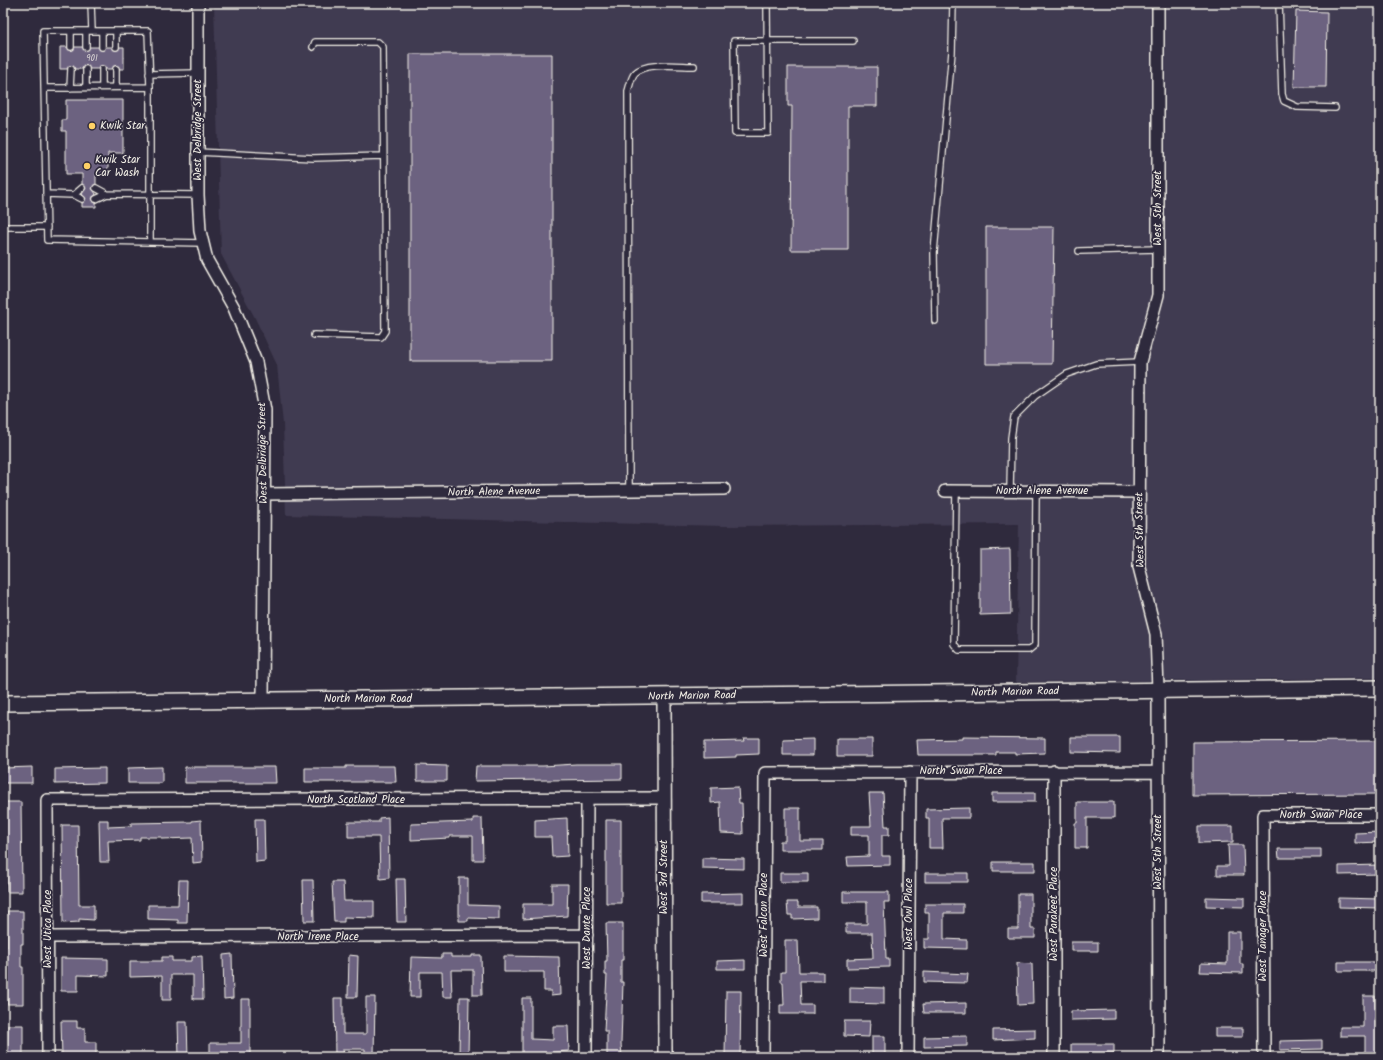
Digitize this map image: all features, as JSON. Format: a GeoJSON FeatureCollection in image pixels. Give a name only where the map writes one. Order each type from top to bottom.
{"type":"FeatureCollection","features":[{"type":"Feature","properties":{"kind":"main road","name":"North Marion Road"},"geometry":{"type":"LineString","coordinates":[[3,703],[1380,688]]}},
{"type":"Feature","properties":{"kind":"street","name":"West Delbridge Street"},"geometry":{"type":"LineString","coordinates":[[198,3],[198,195],[200,231],[207,260],[234,308],[256,362],[265,410],[263,700]]}},
{"type":"Feature","properties":{"kind":"street","name":"West 5th Street"},"geometry":{"type":"LineString","coordinates":[[1158,3],[1158,296],[1140,362],[1139,567],[1156,634],[1158,690],[1157,772],[1159,1057]]}},
{"type":"Feature","properties":{"kind":"street","name":"North Alene Avenue"},"geometry":{"type":"LineString","coordinates":[[264,494],[724,489]]}},
{"type":"Feature","properties":{"kind":"street","name":"North Alene Avenue"},"geometry":{"type":"LineString","coordinates":[[950,491],[1139,492]]}},
{"type":"Feature","properties":{"kind":"street","name":"West 3rd Street"},"geometry":{"type":"LineString","coordinates":[[664,696],[665,1057]]}},
{"type":"Feature","properties":{"kind":"street","name":"North Swan Place"},"geometry":{"type":"LineString","coordinates":[[765,773],[1054,771],[1157,772]]}},
{"type":"Feature","properties":{"kind":"street","name":"West Parakeet Place"},"geometry":{"type":"LineString","coordinates":[[1054,771],[1054,1057]]}},
{"type":"Feature","properties":{"kind":"street","name":"West Owl Place"},"geometry":{"type":"LineString","coordinates":[[908,1057],[910,772]]}},
{"type":"Feature","properties":{"kind":"street","name":"West Falcon Place"},"geometry":{"type":"LineString","coordinates":[[763,1057],[765,773]]}},
{"type":"Feature","properties":{"kind":"street","name":"North Scotland Place"},"geometry":{"type":"LineString","coordinates":[[47,800],[664,798]]}},
{"type":"Feature","properties":{"kind":"street","name":"West Dante Place"},"geometry":{"type":"LineString","coordinates":[[586,1057],[587,799]]}},
{"type":"Feature","properties":{"kind":"street","name":"West Utica Place"},"geometry":{"type":"LineString","coordinates":[[47,800],[48,1057]]}},
{"type":"Feature","properties":{"kind":"street","name":"North Swan Place"},"geometry":{"type":"LineString","coordinates":[[1263,815],[1380,815]]}},
{"type":"Feature","properties":{"kind":"street","name":"West Tanager Place"},"geometry":{"type":"LineString","coordinates":[[1263,815],[1264,1057]]}},
{"type":"Feature","properties":{"kind":"street","name":"North Irene Place"},"geometry":{"type":"LineString","coordinates":[[48,937],[587,936]]}},
{"type":"Feature","properties":{"kind":"lane"},"geometry":{"type":"LineString","coordinates":[[86,47],[91,3]]}},
{"type":"Feature","properties":{"kind":"lane"},"geometry":{"type":"LineString","coordinates":[[767,3],[768,41],[768,133],[735,133],[734,41],[768,41],[853,41]]}},
{"type":"Feature","properties":{"kind":"lane"},"geometry":{"type":"LineString","coordinates":[[935,321],[934,252],[952,52],[953,3]]}},
{"type":"Feature","properties":{"kind":"lane"},"geometry":{"type":"LineString","coordinates":[[1279,3],[1282,94],[1284,101],[1297,107],[1335,108]]}},
{"type":"Feature","properties":{"kind":"lane"},"geometry":{"type":"LineString","coordinates":[[150,242],[150,87],[148,31],[43,31],[47,240],[150,242],[203,243]]}},
{"type":"Feature","properties":{"kind":"lane"},"geometry":{"type":"LineString","coordinates":[[71,31],[71,47]]}},
{"type":"Feature","properties":{"kind":"lane"},"geometry":{"type":"LineString","coordinates":[[102,31],[102,47]]}},
{"type":"Feature","properties":{"kind":"lane"},"geometry":{"type":"LineString","coordinates":[[116,31],[116,47]]}},
{"type":"Feature","properties":{"kind":"lane"},"geometry":{"type":"LineString","coordinates":[[313,47],[315,42],[378,42],[383,47],[385,331],[381,337],[314,335]]}},
{"type":"Feature","properties":{"kind":"lane"},"geometry":{"type":"LineString","coordinates":[[629,490],[628,91],[634,74],[640,68],[654,66],[694,66]]}},
{"type":"Feature","properties":{"kind":"lane"},"geometry":{"type":"LineString","coordinates":[[70,88],[71,69]]}},
{"type":"Feature","properties":{"kind":"lane"},"geometry":{"type":"LineString","coordinates":[[86,69],[86,88]]}},
{"type":"Feature","properties":{"kind":"lane"},"geometry":{"type":"LineString","coordinates":[[102,69],[102,87]]}},
{"type":"Feature","properties":{"kind":"lane"},"geometry":{"type":"LineString","coordinates":[[116,69],[116,87]]}},
{"type":"Feature","properties":{"kind":"lane"},"geometry":{"type":"LineString","coordinates":[[149,74],[198,73]]}},
{"type":"Feature","properties":{"kind":"lane"},"geometry":{"type":"LineString","coordinates":[[44,88],[150,87]]}},
{"type":"Feature","properties":{"kind":"lane"},"geometry":{"type":"LineString","coordinates":[[198,152],[313,158],[384,156]]}},
{"type":"Feature","properties":{"kind":"lane"},"geometry":{"type":"LineString","coordinates":[[74,195],[82,188]]}},
{"type":"Feature","properties":{"kind":"lane"},"geometry":{"type":"LineString","coordinates":[[96,188],[107,194],[150,196],[198,195]]}},
{"type":"Feature","properties":{"kind":"lane"},"geometry":{"type":"LineString","coordinates":[[46,194],[74,195],[82,199]]}},
{"type":"Feature","properties":{"kind":"lane"},"geometry":{"type":"LineString","coordinates":[[96,199],[107,194]]}},
{"type":"Feature","properties":{"kind":"lane"},"geometry":{"type":"LineString","coordinates":[[3,227],[47,227]]}},
{"type":"Feature","properties":{"kind":"lane"},"geometry":{"type":"LineString","coordinates":[[1079,251],[1158,249]]}},
{"type":"Feature","properties":{"kind":"lane"},"geometry":{"type":"LineString","coordinates":[[1010,491],[1010,457],[1014,417],[1024,406],[1035,396],[1067,374],[1096,364],[1140,362]]}},
{"type":"Feature","properties":{"kind":"lane"},"geometry":{"type":"LineString","coordinates":[[950,491],[954,644],[959,650],[1029,650],[1035,645],[1036,491]]}},
{"type":"Feature","properties":{"kind":"shaded area"},"geometry":{"type":"Polygon","coordinates":[[[214,3],[1380,3],[1380,678],[1016,682],[1019,524],[724,526],[286,515],[283,424],[277,365],[255,318],[221,254],[214,3]]]}},
{"type":"Feature","properties":{"kind":"building"},"geometry":{"type":"Polygon","coordinates":[[[1296,11],[1327,12],[1326,87],[1294,87],[1296,11]]]}},
{"type":"Feature","properties":{"kind":"building"},"geometry":{"type":"Polygon","coordinates":[[[60,47],[67,47],[71,51],[75,47],[82,47],[86,51],[90,47],[98,47],[102,51],[106,47],[112,47],[116,51],[120,47],[124,47],[124,69],[120,69],[116,65],[112,69],[106,69],[102,65],[98,69],[90,69],[86,65],[82,69],[75,69],[71,65],[67,69],[60,69],[60,47]]]}},
{"type":"Feature","properties":{"kind":"building"},"geometry":{"type":"Polygon","coordinates":[[[410,54],[552,54],[552,361],[410,361],[410,54]]]}},
{"type":"Feature","properties":{"kind":"building"},"geometry":{"type":"Polygon","coordinates":[[[788,67],[877,67],[877,106],[848,106],[848,250],[791,250],[792,106],[788,106],[788,67]]]}},
{"type":"Feature","properties":{"kind":"building","name":"Kwik Star"},"geometry":{"type":"Polygon","coordinates":[[[66,100],[123,100],[123,153],[108,153],[108,174],[96,174],[96,184],[92,188],[96,194],[92,199],[96,203],[96,207],[82,207],[82,203],[86,199],[82,194],[86,188],[82,184],[82,174],[66,174],[66,131],[62,131],[62,120],[66,120],[66,100]]]}},
{"type":"Feature","properties":{"kind":"building"},"geometry":{"type":"Polygon","coordinates":[[[986,227],[1054,227],[1052,364],[986,364],[986,227]]]}},
{"type":"Feature","properties":{"kind":"building"},"geometry":{"type":"Polygon","coordinates":[[[1010,549],[1011,614],[980,615],[980,550],[1010,549]]]}},
{"type":"Feature","properties":{"kind":"building"},"geometry":{"type":"Polygon","coordinates":[[[962,737],[1045,738],[1045,753],[1015,754],[1015,752],[996,752],[996,755],[918,755],[917,740],[962,739],[962,737]]]}},
{"type":"Feature","properties":{"kind":"building"},"geometry":{"type":"Polygon","coordinates":[[[1071,737],[1120,737],[1120,753],[1071,752],[1071,737]]]}},
{"type":"Feature","properties":{"kind":"building"},"geometry":{"type":"Polygon","coordinates":[[[743,738],[759,738],[759,754],[736,755],[736,757],[704,758],[704,742],[744,741],[743,738]]]}},
{"type":"Feature","properties":{"kind":"building"},"geometry":{"type":"Polygon","coordinates":[[[813,739],[813,755],[783,755],[783,740],[813,739]]]}},
{"type":"Feature","properties":{"kind":"building"},"geometry":{"type":"Polygon","coordinates":[[[837,739],[872,739],[872,756],[837,756],[837,739]]]}},
{"type":"Feature","properties":{"kind":"building"},"geometry":{"type":"Polygon","coordinates":[[[1380,741],[1380,794],[1193,795],[1193,742],[1380,741]]]}},
{"type":"Feature","properties":{"kind":"building"},"geometry":{"type":"Polygon","coordinates":[[[622,764],[622,779],[475,781],[476,766],[543,766],[622,764]]]}},
{"type":"Feature","properties":{"kind":"building"},"geometry":{"type":"Polygon","coordinates":[[[417,765],[447,766],[447,781],[417,781],[417,765]]]}},
{"type":"Feature","properties":{"kind":"building"},"geometry":{"type":"Polygon","coordinates":[[[346,766],[395,766],[396,782],[305,782],[305,768],[346,768],[346,766]]]}},
{"type":"Feature","properties":{"kind":"building"},"geometry":{"type":"Polygon","coordinates":[[[32,767],[32,783],[3,783],[3,768],[32,767]]]}},
{"type":"Feature","properties":{"kind":"building"},"geometry":{"type":"Polygon","coordinates":[[[162,767],[162,783],[128,783],[128,768],[162,767]]]}},
{"type":"Feature","properties":{"kind":"building"},"geometry":{"type":"Polygon","coordinates":[[[185,767],[275,767],[276,783],[185,783],[185,767]]]}},
{"type":"Feature","properties":{"kind":"building"},"geometry":{"type":"Polygon","coordinates":[[[105,768],[105,783],[55,784],[55,769],[105,768]]]}},
{"type":"Feature","properties":{"kind":"building"},"geometry":{"type":"Polygon","coordinates":[[[738,787],[739,803],[742,803],[743,834],[721,833],[720,802],[711,803],[711,788],[738,787]]]}},
{"type":"Feature","properties":{"kind":"building"},"geometry":{"type":"Polygon","coordinates":[[[869,793],[883,793],[885,826],[889,826],[889,835],[882,835],[882,856],[890,856],[890,865],[848,866],[847,857],[869,856],[869,835],[851,835],[851,826],[871,826],[869,793]]]}},
{"type":"Feature","properties":{"kind":"building"},"geometry":{"type":"Polygon","coordinates":[[[992,793],[1035,793],[1035,802],[992,802],[992,793]]]}},
{"type":"Feature","properties":{"kind":"building"},"geometry":{"type":"Polygon","coordinates":[[[4,802],[21,802],[22,892],[7,892],[6,850],[4,850],[4,802]]]}},
{"type":"Feature","properties":{"kind":"building"},"geometry":{"type":"Polygon","coordinates":[[[1077,802],[1114,802],[1114,818],[1087,818],[1087,848],[1075,848],[1077,802]]]}},
{"type":"Feature","properties":{"kind":"building"},"geometry":{"type":"Polygon","coordinates":[[[785,808],[800,808],[800,841],[823,841],[823,850],[780,850],[780,841],[785,841],[785,808]]]}},
{"type":"Feature","properties":{"kind":"building"},"geometry":{"type":"Polygon","coordinates":[[[969,808],[969,818],[942,818],[943,848],[929,848],[929,818],[926,818],[926,809],[969,808]]]}},
{"type":"Feature","properties":{"kind":"building"},"geometry":{"type":"Polygon","coordinates":[[[388,817],[389,878],[380,879],[379,837],[348,837],[348,822],[379,822],[379,818],[388,817]]]}},
{"type":"Feature","properties":{"kind":"building"},"geometry":{"type":"Polygon","coordinates":[[[473,818],[482,818],[483,860],[473,860],[473,836],[450,836],[450,838],[411,840],[411,824],[473,822],[473,818]]]}},
{"type":"Feature","properties":{"kind":"building"},"geometry":{"type":"Polygon","coordinates":[[[567,818],[568,856],[552,857],[551,837],[535,837],[535,820],[567,818]]]}},
{"type":"Feature","properties":{"kind":"building"},"geometry":{"type":"Polygon","coordinates":[[[255,819],[264,819],[265,861],[256,862],[255,819]]]}},
{"type":"Feature","properties":{"kind":"building"},"geometry":{"type":"Polygon","coordinates":[[[99,820],[108,820],[108,827],[131,826],[131,823],[192,822],[201,820],[202,862],[193,863],[192,838],[162,839],[162,837],[140,837],[140,840],[108,841],[109,862],[100,862],[99,820]]]}},
{"type":"Feature","properties":{"kind":"building"},"geometry":{"type":"Polygon","coordinates":[[[606,820],[621,820],[621,903],[606,903],[606,820]]]}},
{"type":"Feature","properties":{"kind":"building"},"geometry":{"type":"Polygon","coordinates":[[[62,825],[78,825],[79,905],[94,905],[94,920],[79,919],[79,922],[63,923],[62,825]]]}},
{"type":"Feature","properties":{"kind":"building"},"geometry":{"type":"Polygon","coordinates":[[[1199,826],[1233,826],[1233,842],[1199,843],[1199,826]]]}},
{"type":"Feature","properties":{"kind":"building"},"geometry":{"type":"Polygon","coordinates":[[[1380,832],[1380,842],[1355,843],[1355,833],[1380,832]]]}},
{"type":"Feature","properties":{"kind":"building"},"geometry":{"type":"Polygon","coordinates":[[[1228,845],[1243,845],[1244,875],[1217,875],[1217,866],[1229,866],[1228,845]]]}},
{"type":"Feature","properties":{"kind":"building"},"geometry":{"type":"Polygon","coordinates":[[[1278,849],[1321,849],[1321,858],[1279,858],[1278,849]]]}},
{"type":"Feature","properties":{"kind":"building"},"geometry":{"type":"Polygon","coordinates":[[[702,858],[744,859],[744,869],[702,868],[702,858]]]}},
{"type":"Feature","properties":{"kind":"building"},"geometry":{"type":"Polygon","coordinates":[[[993,862],[1035,862],[1035,871],[993,871],[993,862]]]}},
{"type":"Feature","properties":{"kind":"building"},"geometry":{"type":"Polygon","coordinates":[[[1380,865],[1380,874],[1339,875],[1339,866],[1380,865]]]}},
{"type":"Feature","properties":{"kind":"building"},"geometry":{"type":"Polygon","coordinates":[[[780,873],[808,873],[808,882],[780,882],[780,873]]]}},
{"type":"Feature","properties":{"kind":"building"},"geometry":{"type":"Polygon","coordinates":[[[925,873],[968,873],[968,882],[925,882],[925,873]]]}},
{"type":"Feature","properties":{"kind":"building"},"geometry":{"type":"Polygon","coordinates":[[[459,878],[468,878],[468,905],[499,906],[499,919],[468,918],[468,921],[459,921],[459,878]]]}},
{"type":"Feature","properties":{"kind":"building"},"geometry":{"type":"Polygon","coordinates":[[[396,879],[405,879],[406,922],[397,922],[396,879]]]}},
{"type":"Feature","properties":{"kind":"building"},"geometry":{"type":"Polygon","coordinates":[[[179,880],[188,880],[187,923],[178,923],[178,920],[148,919],[148,905],[178,905],[179,880]]]}},
{"type":"Feature","properties":{"kind":"building"},"geometry":{"type":"Polygon","coordinates":[[[303,880],[313,880],[314,921],[304,921],[303,880]]]}},
{"type":"Feature","properties":{"kind":"building"},"geometry":{"type":"Polygon","coordinates":[[[332,882],[343,882],[344,901],[374,901],[374,918],[344,917],[344,922],[334,922],[332,882]]]}},
{"type":"Feature","properties":{"kind":"building"},"geometry":{"type":"Polygon","coordinates":[[[552,884],[568,884],[567,916],[523,919],[523,904],[552,904],[552,884]]]}},
{"type":"Feature","properties":{"kind":"building"},"geometry":{"type":"Polygon","coordinates":[[[843,892],[889,892],[889,902],[884,902],[886,958],[889,958],[889,967],[847,968],[847,959],[873,958],[872,933],[846,933],[846,924],[867,924],[867,902],[843,902],[843,892]]]}},
{"type":"Feature","properties":{"kind":"building"},"geometry":{"type":"Polygon","coordinates":[[[743,893],[743,903],[701,903],[701,894],[743,893]]]}},
{"type":"Feature","properties":{"kind":"building"},"geometry":{"type":"Polygon","coordinates":[[[1018,894],[1031,894],[1031,929],[1035,929],[1035,938],[1008,938],[1008,929],[1018,929],[1018,894]]]}},
{"type":"Feature","properties":{"kind":"building"},"geometry":{"type":"Polygon","coordinates":[[[1206,897],[1244,898],[1244,907],[1206,906],[1206,897]]]}},
{"type":"Feature","properties":{"kind":"building"},"geometry":{"type":"Polygon","coordinates":[[[1339,898],[1380,899],[1380,908],[1339,907],[1339,898]]]}},
{"type":"Feature","properties":{"kind":"building"},"geometry":{"type":"Polygon","coordinates":[[[787,902],[798,902],[798,907],[817,907],[817,918],[792,919],[792,915],[788,915],[787,902]]]}},
{"type":"Feature","properties":{"kind":"building"},"geometry":{"type":"Polygon","coordinates":[[[925,904],[963,904],[963,913],[944,913],[944,939],[967,940],[967,949],[924,948],[924,939],[929,939],[929,913],[925,913],[925,904]]]}},
{"type":"Feature","properties":{"kind":"building"},"geometry":{"type":"Polygon","coordinates":[[[7,911],[23,911],[21,967],[23,967],[23,1004],[7,1004],[8,962],[4,962],[4,947],[7,947],[7,911]]]}},
{"type":"Feature","properties":{"kind":"building"},"geometry":{"type":"Polygon","coordinates":[[[606,923],[623,923],[623,960],[621,960],[621,982],[623,982],[622,1057],[607,1057],[607,1031],[604,1031],[607,975],[605,975],[605,961],[607,961],[606,923]]]}},
{"type":"Feature","properties":{"kind":"building"},"geometry":{"type":"Polygon","coordinates":[[[1227,932],[1240,932],[1240,964],[1243,964],[1243,973],[1200,972],[1201,963],[1227,964],[1227,932]]]}},
{"type":"Feature","properties":{"kind":"building"},"geometry":{"type":"Polygon","coordinates":[[[785,940],[798,940],[799,972],[823,972],[823,981],[800,981],[801,1005],[813,1005],[813,1014],[780,1014],[780,1005],[784,1005],[781,972],[785,972],[785,940]]]}},
{"type":"Feature","properties":{"kind":"building"},"geometry":{"type":"Polygon","coordinates":[[[1071,942],[1098,942],[1098,951],[1071,951],[1071,942]]]}},
{"type":"Feature","properties":{"kind":"building"},"geometry":{"type":"Polygon","coordinates":[[[232,954],[233,998],[224,999],[223,955],[232,954]]]}},
{"type":"Feature","properties":{"kind":"building"},"geometry":{"type":"Polygon","coordinates":[[[442,954],[451,954],[451,957],[472,957],[472,955],[481,955],[482,995],[473,995],[473,970],[451,970],[452,997],[443,997],[442,972],[420,972],[420,997],[410,997],[411,957],[442,958],[442,954]]]}},
{"type":"Feature","properties":{"kind":"building"},"geometry":{"type":"Polygon","coordinates":[[[349,955],[358,956],[357,997],[348,997],[349,955]]]}},
{"type":"Feature","properties":{"kind":"building"},"geometry":{"type":"Polygon","coordinates":[[[202,956],[203,999],[193,999],[193,975],[171,975],[171,1000],[162,1000],[162,976],[130,977],[130,961],[162,961],[162,957],[172,957],[172,961],[192,961],[192,957],[202,956]]]}},
{"type":"Feature","properties":{"kind":"building"},"geometry":{"type":"Polygon","coordinates":[[[504,956],[559,957],[560,995],[551,996],[551,991],[544,991],[544,972],[504,972],[504,956]]]}},
{"type":"Feature","properties":{"kind":"building"},"geometry":{"type":"Polygon","coordinates":[[[61,958],[108,959],[108,976],[78,975],[78,991],[61,991],[61,958]]]}},
{"type":"Feature","properties":{"kind":"building"},"geometry":{"type":"Polygon","coordinates":[[[745,960],[745,969],[717,969],[717,961],[745,960]]]}},
{"type":"Feature","properties":{"kind":"building"},"geometry":{"type":"Polygon","coordinates":[[[1338,962],[1380,962],[1380,971],[1338,971],[1338,962]]]}},
{"type":"Feature","properties":{"kind":"building"},"geometry":{"type":"Polygon","coordinates":[[[1017,963],[1032,964],[1033,1004],[1018,1005],[1017,963]]]}},
{"type":"Feature","properties":{"kind":"building"},"geometry":{"type":"Polygon","coordinates":[[[924,972],[968,974],[967,983],[924,982],[924,972]]]}},
{"type":"Feature","properties":{"kind":"building"},"geometry":{"type":"Polygon","coordinates":[[[850,987],[884,988],[884,1004],[850,1003],[850,987]]]}},
{"type":"Feature","properties":{"kind":"building"},"geometry":{"type":"Polygon","coordinates":[[[726,991],[741,991],[740,1057],[725,1057],[726,991]]]}},
{"type":"Feature","properties":{"kind":"building"},"geometry":{"type":"Polygon","coordinates":[[[1363,996],[1375,996],[1376,1027],[1380,1027],[1379,1053],[1365,1053],[1365,1036],[1340,1036],[1340,1027],[1363,1027],[1363,996]]]}},
{"type":"Feature","properties":{"kind":"building"},"geometry":{"type":"Polygon","coordinates":[[[366,997],[375,997],[374,1057],[365,1057],[365,1049],[343,1049],[344,1057],[335,1057],[334,998],[343,998],[343,1034],[366,1034],[366,997]]]}},
{"type":"Feature","properties":{"kind":"building"},"geometry":{"type":"Polygon","coordinates":[[[460,997],[469,997],[468,1057],[459,1057],[460,997]]]}},
{"type":"Feature","properties":{"kind":"building"},"geometry":{"type":"Polygon","coordinates":[[[522,998],[531,998],[531,1039],[553,1040],[553,1026],[568,1026],[569,1051],[531,1054],[531,1057],[522,1057],[522,998]]]}},
{"type":"Feature","properties":{"kind":"building"},"geometry":{"type":"Polygon","coordinates":[[[241,999],[250,999],[250,1057],[210,1057],[210,1043],[241,1043],[241,999]]]}},
{"type":"Feature","properties":{"kind":"building"},"geometry":{"type":"Polygon","coordinates":[[[966,1003],[966,1013],[924,1013],[923,1004],[966,1003]]]}},
{"type":"Feature","properties":{"kind":"building"},"geometry":{"type":"Polygon","coordinates":[[[1114,1010],[1114,1019],[1071,1020],[1071,1011],[1114,1010]]]}},
{"type":"Feature","properties":{"kind":"building"},"geometry":{"type":"Polygon","coordinates":[[[61,1021],[77,1021],[77,1028],[85,1028],[85,1042],[96,1042],[96,1057],[62,1057],[61,1021]]]}},
{"type":"Feature","properties":{"kind":"building"},"geometry":{"type":"Polygon","coordinates":[[[844,1021],[870,1021],[869,1037],[844,1036],[844,1021]]]}},
{"type":"Feature","properties":{"kind":"building"},"geometry":{"type":"Polygon","coordinates":[[[178,1022],[187,1022],[188,1057],[179,1057],[178,1022]]]}},
{"type":"Feature","properties":{"kind":"building"},"geometry":{"type":"Polygon","coordinates":[[[8,1025],[23,1025],[23,1057],[7,1057],[8,1025]]]}},
{"type":"Feature","properties":{"kind":"building"},"geometry":{"type":"Polygon","coordinates":[[[1215,1028],[1243,1028],[1243,1037],[1215,1037],[1215,1028]]]}},
{"type":"Feature","properties":{"kind":"building"},"geometry":{"type":"Polygon","coordinates":[[[1035,1029],[1035,1038],[993,1040],[993,1030],[1035,1029]]]}},
{"type":"Feature","properties":{"kind":"building"},"geometry":{"type":"Polygon","coordinates":[[[872,1036],[885,1036],[885,1057],[872,1057],[872,1036]]]}},
{"type":"Feature","properties":{"kind":"building"},"geometry":{"type":"Polygon","coordinates":[[[967,1036],[967,1046],[924,1047],[924,1037],[967,1036]]]}},
{"type":"Feature","properties":{"kind":"building"},"geometry":{"type":"Polygon","coordinates":[[[1322,1040],[1322,1049],[1280,1050],[1280,1041],[1322,1040]]]}},
{"type":"Feature","properties":{"kind":"building"},"geometry":{"type":"Polygon","coordinates":[[[1071,1044],[1114,1044],[1114,1053],[1071,1053],[1071,1044]]]}},
{"type":"Feature","properties":{"kind":"place","name":"Kwik Star"},"geometry":{"type":"Point","coordinates":[92,126]}},
{"type":"Feature","properties":{"kind":"place","name":"Kwik Star Car Wash"},"geometry":{"type":"Point","coordinates":[87,166]}}]}
